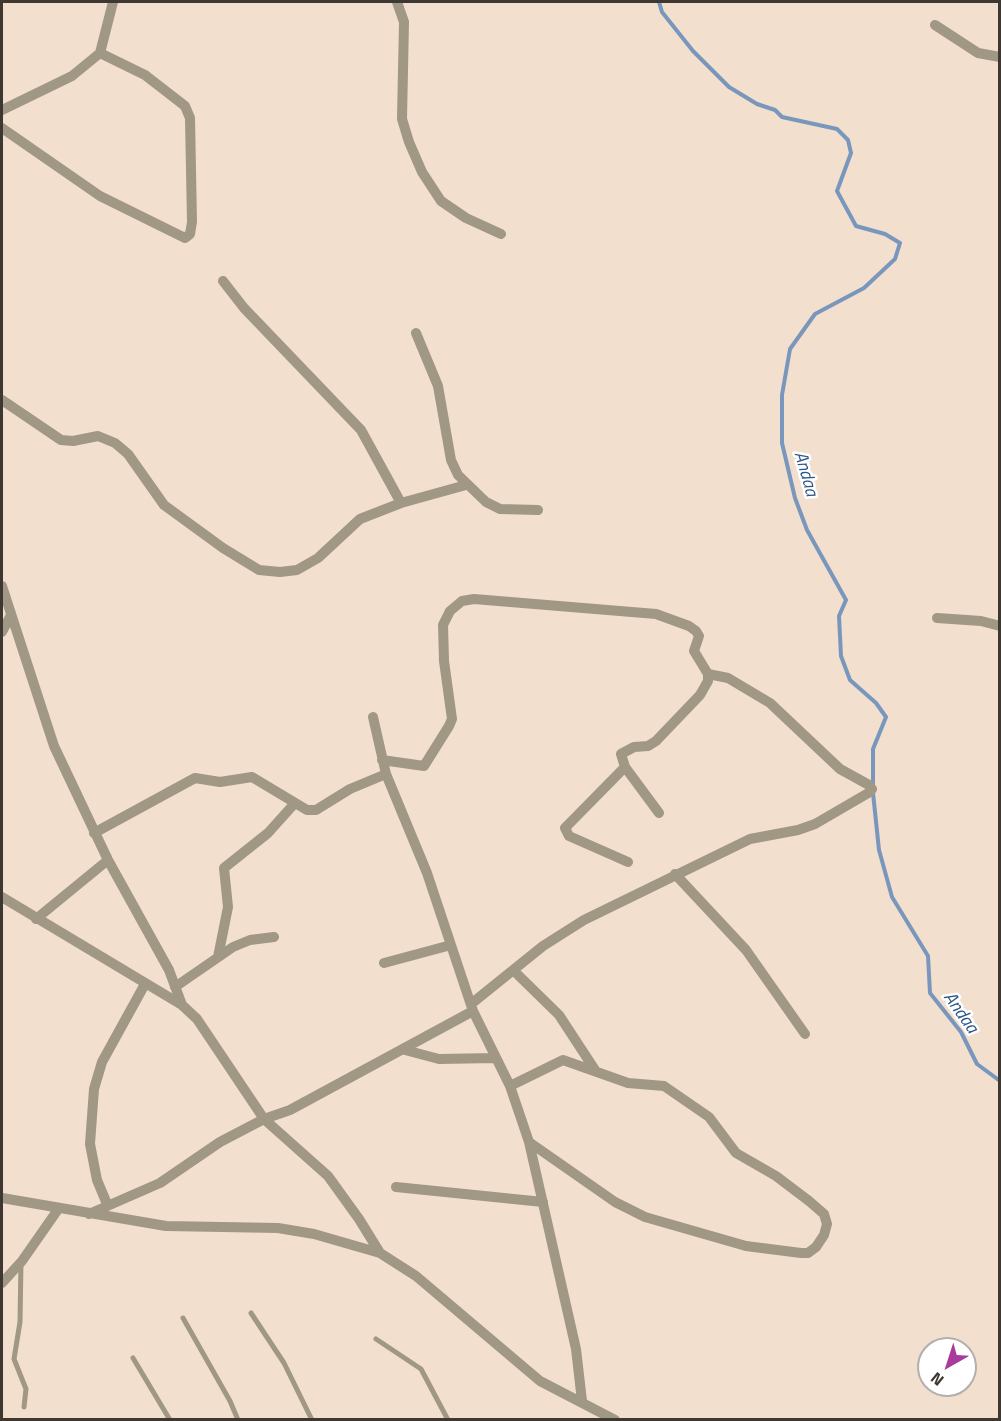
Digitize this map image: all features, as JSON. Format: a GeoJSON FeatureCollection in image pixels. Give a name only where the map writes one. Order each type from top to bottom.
{"type":"FeatureCollection","features":[{"type":"Feature","properties":{"kind":"street"},"geometry":{"type":"LineString","coordinates":[[2,110],[72,76],[100,53],[113,2]]}},
{"type":"Feature","properties":{"kind":"street"},"geometry":{"type":"LineString","coordinates":[[397,2],[404,22],[402,119],[408,142],[422,172],[441,201],[466,218],[501,234]]}},
{"type":"Feature","properties":{"kind":"street"},"geometry":{"type":"LineString","coordinates":[[935,25],[978,53],[999,57]]}},
{"type":"Feature","properties":{"kind":"street"},"geometry":{"type":"LineString","coordinates":[[2,128],[100,196],[185,238],[190,234],[192,222],[190,118],[185,106],[146,75],[100,53]]}},
{"type":"Feature","properties":{"kind":"street"},"geometry":{"type":"LineString","coordinates":[[223,281],[244,308],[361,430],[401,503]]}},
{"type":"Feature","properties":{"kind":"street"},"geometry":{"type":"LineString","coordinates":[[416,333],[438,386],[451,460],[466,485],[486,502],[500,509],[538,510]]}},
{"type":"Feature","properties":{"kind":"street"},"geometry":{"type":"LineString","coordinates":[[2,400],[61,440],[73,441],[98,436],[115,443],[128,454],[164,505],[223,548],[259,570],[280,572],[297,570],[318,558],[360,519],[401,503],[466,485]]}},
{"type":"Feature","properties":{"kind":"street"},"geometry":{"type":"LineString","coordinates":[[2,585],[54,746],[94,833],[164,960],[182,1005]]}},
{"type":"Feature","properties":{"kind":"street"},"geometry":{"type":"LineString","coordinates":[[382,760],[424,766],[449,726],[452,719],[444,661],[443,625],[450,611],[462,601],[474,599],[656,614],[689,626],[696,631],[699,636],[694,651],[708,674],[706,686],[656,741],[648,746],[634,747],[621,754],[625,767],[659,813]]}},
{"type":"Feature","properties":{"kind":"street"},"geometry":{"type":"LineString","coordinates":[[2,632],[11,615]]}},
{"type":"Feature","properties":{"kind":"street"},"geometry":{"type":"LineString","coordinates":[[937,618],[981,621],[999,626]]}},
{"type":"Feature","properties":{"kind":"street"},"geometry":{"type":"LineString","coordinates":[[88,1214],[160,1183],[220,1142],[264,1119],[290,1110],[405,1050],[472,1008],[543,946],[584,920],[750,839],[798,830],[816,824],[858,801],[872,789],[840,769],[770,704],[728,678],[708,674]]}},
{"type":"Feature","properties":{"kind":"street"},"geometry":{"type":"LineString","coordinates":[[373,717],[386,774],[427,873],[472,1008],[510,1086],[529,1142],[576,1349],[582,1401]]}},
{"type":"Feature","properties":{"kind":"street"},"geometry":{"type":"LineString","coordinates":[[625,767],[565,828],[569,836],[628,862]]}},
{"type":"Feature","properties":{"kind":"street"},"geometry":{"type":"LineString","coordinates":[[94,833],[195,777],[220,782],[252,777],[307,810],[316,810],[350,789],[386,774]]}},
{"type":"Feature","properties":{"kind":"street"},"geometry":{"type":"LineString","coordinates":[[218,957],[228,907],[224,868],[268,833],[295,803]]}},
{"type":"Feature","properties":{"kind":"street"},"geometry":{"type":"LineString","coordinates":[[36,919],[108,860]]}},
{"type":"Feature","properties":{"kind":"street"},"geometry":{"type":"LineString","coordinates":[[675,874],[746,950],[805,1034]]}},
{"type":"Feature","properties":{"kind":"street"},"geometry":{"type":"LineString","coordinates":[[2,897],[182,1005],[197,1019],[264,1119],[328,1176],[380,1253]]}},
{"type":"Feature","properties":{"kind":"street"},"geometry":{"type":"LineString","coordinates":[[175,987],[218,957],[250,940],[274,938]]}},
{"type":"Feature","properties":{"kind":"street"},"geometry":{"type":"LineString","coordinates":[[384,963],[451,945]]}},
{"type":"Feature","properties":{"kind":"street"},"geometry":{"type":"LineString","coordinates":[[513,970],[560,1015],[595,1070]]}},
{"type":"Feature","properties":{"kind":"street"},"geometry":{"type":"LineString","coordinates":[[107,1204],[97,1180],[90,1144],[94,1089],[102,1062],[145,984]]}},
{"type":"Feature","properties":{"kind":"street"},"geometry":{"type":"LineString","coordinates":[[405,1050],[439,1059],[495,1058]]}},
{"type":"Feature","properties":{"kind":"street"},"geometry":{"type":"LineString","coordinates":[[510,1086],[563,1060],[628,1083],[664,1086],[691,1102],[709,1117],[736,1153],[776,1176],[824,1214],[827,1224],[816,1247],[808,1253],[746,1246],[645,1217],[615,1202],[579,1174],[529,1142]]}},
{"type":"Feature","properties":{"kind":"street"},"geometry":{"type":"LineString","coordinates":[[396,1187],[543,1202]]}},
{"type":"Feature","properties":{"kind":"street"},"geometry":{"type":"LineString","coordinates":[[2,1198],[166,1226],[278,1228],[314,1234],[380,1253],[416,1276],[540,1380],[615,1419]]}},
{"type":"Feature","properties":{"kind":"street"},"geometry":{"type":"LineString","coordinates":[[2,1283],[21,1261],[58,1208]]}},
{"type":"Feature","properties":{"kind":"lane"},"geometry":{"type":"LineString","coordinates":[[21,1261],[20,1322],[14,1359],[26,1389],[24,1407]]}},
{"type":"Feature","properties":{"kind":"lane"},"geometry":{"type":"LineString","coordinates":[[251,1313],[284,1363],[312,1419]]}},
{"type":"Feature","properties":{"kind":"lane"},"geometry":{"type":"LineString","coordinates":[[183,1318],[238,1419]]}},
{"type":"Feature","properties":{"kind":"lane"},"geometry":{"type":"LineString","coordinates":[[376,1339],[421,1369],[448,1419]]}},
{"type":"Feature","properties":{"kind":"lane"},"geometry":{"type":"LineString","coordinates":[[133,1358],[170,1419]]}},
{"type":"Feature","properties":{"kind":"waterway","name":"Andaa"},"geometry":{"type":"LineString","coordinates":[[659,2],[662,12],[693,51],[729,87],[757,104],[775,110],[782,117],[837,129],[848,140],[851,153],[837,191],[856,226],[885,234],[900,243],[895,259],[864,288],[815,314],[790,349],[782,395],[782,443],[795,498],[807,530],[846,600],[839,616],[841,656],[850,680],[876,703],[886,717],[873,749],[873,786]]}},
{"type":"Feature","properties":{"kind":"waterway","name":"Andaa"},"geometry":{"type":"LineString","coordinates":[[873,793],[879,850],[892,897],[928,956],[930,993],[961,1032],[977,1064],[1000,1081]]}}]}
